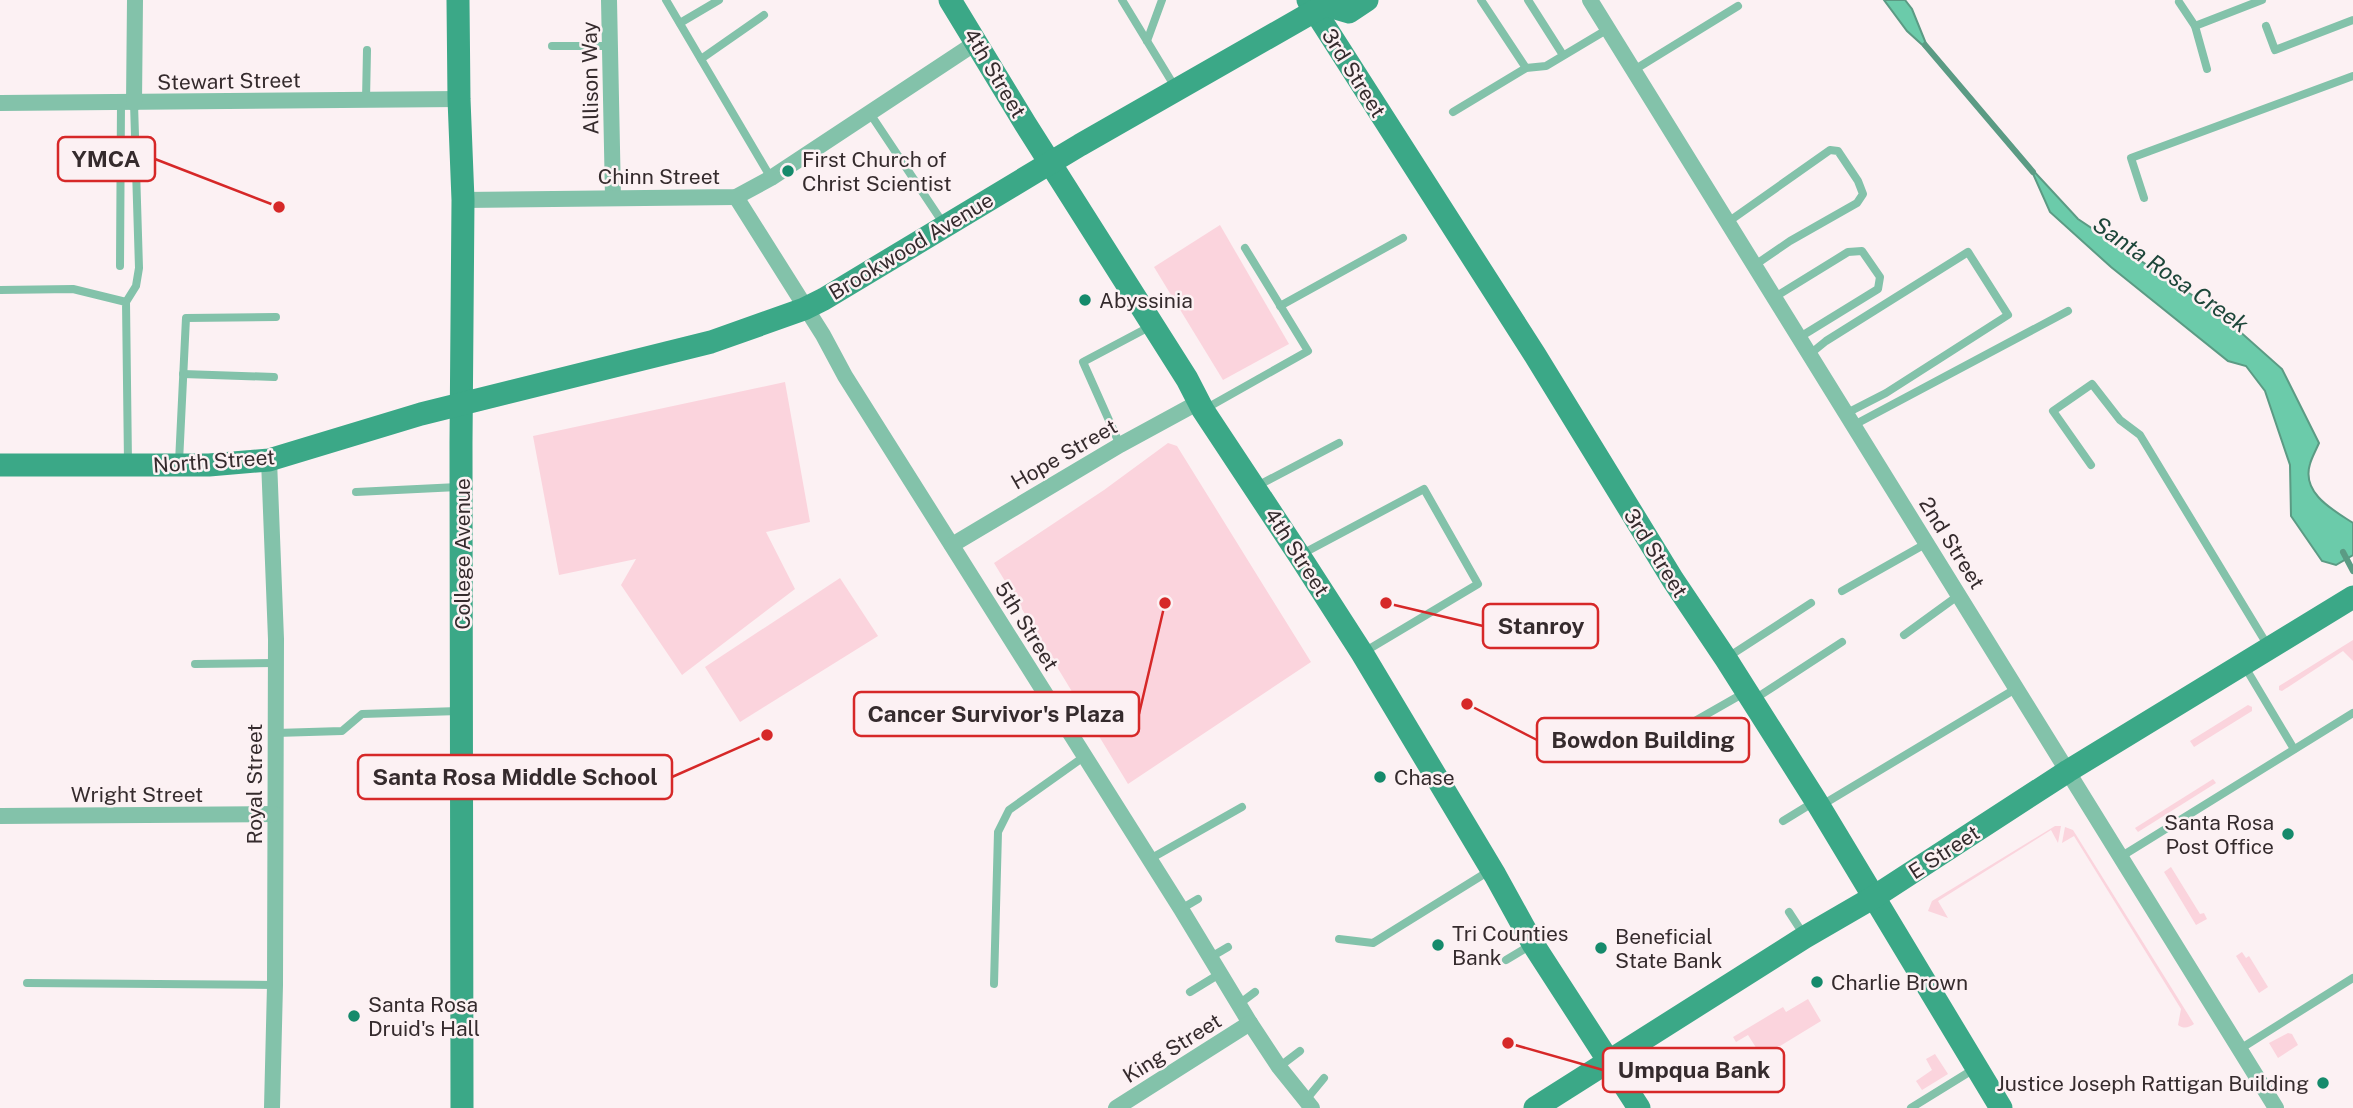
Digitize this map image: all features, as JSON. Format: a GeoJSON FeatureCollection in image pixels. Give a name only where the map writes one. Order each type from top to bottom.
{"type":"FeatureCollection","features":[{"type":"Feature","properties":{"kind":"street"},"geometry":{"type":"LineString","coordinates":[[128,103],[135,0]]}},
{"type":"Feature","properties":{"kind":"street","name":"College Avenue"},"geometry":{"type":"LineString","coordinates":[[458,0],[463,200],[462,1108]]}},
{"type":"Feature","properties":{"kind":"street","name":"Allison Way"},"geometry":{"type":"LineString","coordinates":[[609,0],[613,197]]}},
{"type":"Feature","properties":{"kind":"street","name":"4th Street"},"geometry":{"type":"LineString","coordinates":[[950,0],[1201,406],[1362,653],[1492,870],[1533,944],[1639,1108]]}},
{"type":"Feature","properties":{"kind":"street"},"geometry":{"type":"LineString","coordinates":[[1318,4],[1349,12],[1367,0]]}},
{"type":"Feature","properties":{"kind":"street","name":"2nd Street"},"geometry":{"type":"LineString","coordinates":[[1590,0],[2276,1108]]}},
{"type":"Feature","properties":{"kind":"street","name":"Brookwood Avenue"},"geometry":{"type":"LineString","coordinates":[[463,403],[711,342],[804,309],[1318,4]]}},
{"type":"Feature","properties":{"kind":"street","name":"3rd Street"},"geometry":{"type":"LineString","coordinates":[[1318,4],[1673,580],[1818,804],[2001,1108]]}},
{"type":"Feature","properties":{"kind":"street","name":"Chinn Street"},"geometry":{"type":"LineString","coordinates":[[463,200],[736,197],[771,178],[977,42]]}},
{"type":"Feature","properties":{"kind":"street","name":"Stewart Street"},"geometry":{"type":"LineString","coordinates":[[0,103],[459,99]]}},
{"type":"Feature","properties":{"kind":"street","name":"5th Street"},"geometry":{"type":"LineString","coordinates":[[736,197],[1250,1023],[1308,1104]]}},
{"type":"Feature","properties":{"kind":"street","name":"North Street"},"geometry":{"type":"LineString","coordinates":[[0,465],[128,466],[269,460],[463,403]]}},
{"type":"Feature","properties":{"kind":"street","name":"Hope Street"},"geometry":{"type":"LineString","coordinates":[[952,545],[1120,445],[1201,406]]}},
{"type":"Feature","properties":{"kind":"street","name":"Royal Street"},"geometry":{"type":"LineString","coordinates":[[269,460],[275,663],[275,985],[272,1108]]}},
{"type":"Feature","properties":{"kind":"street","name":"E Street"},"geometry":{"type":"LineString","coordinates":[[1535,1108],[1805,937],[1874,897],[2068,771],[2269,648],[2351,602]]}},
{"type":"Feature","properties":{"kind":"street","name":"Wright Street"},"geometry":{"type":"LineString","coordinates":[[0,816],[274,814]]}},
{"type":"Feature","properties":{"kind":"street","name":"King Street"},"geometry":{"type":"LineString","coordinates":[[1116,1108],[1250,1023]]}},
{"type":"Feature","properties":{"kind":"lane"},"geometry":{"type":"LineString","coordinates":[[666,0],[771,178]]}},
{"type":"Feature","properties":{"kind":"lane"},"geometry":{"type":"LineString","coordinates":[[680,23],[719,0]]}},
{"type":"Feature","properties":{"kind":"lane"},"geometry":{"type":"LineString","coordinates":[[1122,0],[1177,90]]}},
{"type":"Feature","properties":{"kind":"lane"},"geometry":{"type":"LineString","coordinates":[[1147,41],[1162,0]]}},
{"type":"Feature","properties":{"kind":"lane"},"geometry":{"type":"LineString","coordinates":[[1481,0],[1526,68]]}},
{"type":"Feature","properties":{"kind":"lane"},"geometry":{"type":"LineString","coordinates":[[1528,0],[1563,55]]}},
{"type":"Feature","properties":{"kind":"lane"},"geometry":{"type":"LineString","coordinates":[[2195,26],[2262,0]]}},
{"type":"Feature","properties":{"kind":"lane"},"geometry":{"type":"LineString","coordinates":[[2179,2],[2195,26],[2207,69]]}},
{"type":"Feature","properties":{"kind":"lane"},"geometry":{"type":"LineString","coordinates":[[1634,70],[1738,6]]}},
{"type":"Feature","properties":{"kind":"lane"},"geometry":{"type":"LineString","coordinates":[[701,59],[764,15]]}},
{"type":"Feature","properties":{"kind":"lane"},"geometry":{"type":"LineString","coordinates":[[2266,26],[2276,50],[2353,20]]}},
{"type":"Feature","properties":{"kind":"lane"},"geometry":{"type":"LineString","coordinates":[[1453,112],[1526,68],[1546,66],[1608,29]]}},
{"type":"Feature","properties":{"kind":"lane"},"geometry":{"type":"LineString","coordinates":[[552,46],[610,46]]}},
{"type":"Feature","properties":{"kind":"lane"},"geometry":{"type":"LineString","coordinates":[[366,100],[367,50]]}},
{"type":"Feature","properties":{"kind":"lane"},"geometry":{"type":"LineString","coordinates":[[2144,198],[2131,158],[2353,75]]}},
{"type":"Feature","properties":{"kind":"lane"},"geometry":{"type":"LineString","coordinates":[[120,266],[128,103]]}},
{"type":"Feature","properties":{"kind":"lane"},"geometry":{"type":"LineString","coordinates":[[128,103],[139,268],[136,286],[126,302],[128,466]]}},
{"type":"Feature","properties":{"kind":"lane"},"geometry":{"type":"LineString","coordinates":[[869,112],[944,226]]}},
{"type":"Feature","properties":{"kind":"lane"},"geometry":{"type":"LineString","coordinates":[[1728,222],[1830,150],[1838,152],[1857,181],[1863,194],[1857,203],[1790,241],[1755,265]]}},
{"type":"Feature","properties":{"kind":"lane"},"geometry":{"type":"LineString","coordinates":[[1280,306],[1403,238]]}},
{"type":"Feature","properties":{"kind":"lane"},"geometry":{"type":"LineString","coordinates":[[1201,406],[1308,351],[1245,248]]}},
{"type":"Feature","properties":{"kind":"lane"},"geometry":{"type":"LineString","coordinates":[[1775,297],[1849,252],[1862,251],[1880,277],[1878,289],[1800,337]]}},
{"type":"Feature","properties":{"kind":"lane"},"geometry":{"type":"LineString","coordinates":[[1810,354],[1826,341],[1968,252],[2008,315],[1850,419]]}},
{"type":"Feature","properties":{"kind":"lane"},"geometry":{"type":"LineString","coordinates":[[0,290],[73,289],[126,302]]}},
{"type":"Feature","properties":{"kind":"lane"},"geometry":{"type":"LineString","coordinates":[[1850,419],[2068,311]]}},
{"type":"Feature","properties":{"kind":"lane"},"geometry":{"type":"LineString","coordinates":[[179,465],[186,318],[276,317]]}},
{"type":"Feature","properties":{"kind":"lane"},"geometry":{"type":"LineString","coordinates":[[1120,445],[1083,362],[1153,325]]}},
{"type":"Feature","properties":{"kind":"lane"},"geometry":{"type":"LineString","coordinates":[[183,374],[274,377]]}},
{"type":"Feature","properties":{"kind":"lane"},"geometry":{"type":"LineString","coordinates":[[2091,465],[2053,411],[2092,384],[2120,419],[2140,435],[2269,648]]}},
{"type":"Feature","properties":{"kind":"lane"},"geometry":{"type":"LineString","coordinates":[[1255,487],[1339,443]]}},
{"type":"Feature","properties":{"kind":"lane"},"geometry":{"type":"LineString","coordinates":[[356,492],[461,487]]}},
{"type":"Feature","properties":{"kind":"lane"},"geometry":{"type":"LineString","coordinates":[[1300,555],[1424,489],[1478,584],[1362,653]]}},
{"type":"Feature","properties":{"kind":"lane"},"geometry":{"type":"LineString","coordinates":[[1842,591],[1927,543]]}},
{"type":"Feature","properties":{"kind":"lane"},"geometry":{"type":"LineString","coordinates":[[1904,635],[1959,595]]}},
{"type":"Feature","properties":{"kind":"lane"},"geometry":{"type":"LineString","coordinates":[[1726,659],[1811,603]]}},
{"type":"Feature","properties":{"kind":"lane"},"geometry":{"type":"LineString","coordinates":[[1621,728],[1637,754],[1749,696],[1842,642]]}},
{"type":"Feature","properties":{"kind":"lane"},"geometry":{"type":"LineString","coordinates":[[195,664],[275,663]]}},
{"type":"Feature","properties":{"kind":"lane"},"geometry":{"type":"LineString","coordinates":[[2244,664],[2294,749]]}},
{"type":"Feature","properties":{"kind":"lane"},"geometry":{"type":"LineString","coordinates":[[1783,821],[1818,804],[2017,688]]}},
{"type":"Feature","properties":{"kind":"lane"},"geometry":{"type":"LineString","coordinates":[[275,733],[342,731],[362,713],[462,711]]}},
{"type":"Feature","properties":{"kind":"lane"},"geometry":{"type":"LineString","coordinates":[[2122,856],[2353,713]]}},
{"type":"Feature","properties":{"kind":"lane"},"geometry":{"type":"LineString","coordinates":[[994,984],[998,832],[1009,810],[1084,756]]}},
{"type":"Feature","properties":{"kind":"lane"},"geometry":{"type":"LineString","coordinates":[[1150,859],[1242,807]]}},
{"type":"Feature","properties":{"kind":"lane"},"geometry":{"type":"LineString","coordinates":[[1339,939],[1373,943],[1492,870]]}},
{"type":"Feature","properties":{"kind":"lane"},"geometry":{"type":"LineString","coordinates":[[1181,909],[1198,899]]}},
{"type":"Feature","properties":{"kind":"lane"},"geometry":{"type":"LineString","coordinates":[[1790,912],[1805,937]]}},
{"type":"Feature","properties":{"kind":"lane"},"geometry":{"type":"LineString","coordinates":[[1506,960],[1533,944]]}},
{"type":"Feature","properties":{"kind":"lane"},"geometry":{"type":"LineString","coordinates":[[1211,957],[1228,947]]}},
{"type":"Feature","properties":{"kind":"lane"},"geometry":{"type":"LineString","coordinates":[[1190,992],[1221,973]]}},
{"type":"Feature","properties":{"kind":"lane"},"geometry":{"type":"LineString","coordinates":[[2240,1049],[2353,978]]}},
{"type":"Feature","properties":{"kind":"lane"},"geometry":{"type":"LineString","coordinates":[[27,983],[275,985]]}},
{"type":"Feature","properties":{"kind":"lane"},"geometry":{"type":"LineString","coordinates":[[1239,1004],[1255,992]]}},
{"type":"Feature","properties":{"kind":"lane"},"geometry":{"type":"LineString","coordinates":[[1279,1067],[1300,1051]]}},
{"type":"Feature","properties":{"kind":"lane"},"geometry":{"type":"LineString","coordinates":[[1911,1108],[1976,1068]]}},
{"type":"Feature","properties":{"kind":"lane"},"geometry":{"type":"LineString","coordinates":[[1308,1104],[1324,1078]]}},
{"type":"Feature","properties":{"kind":"shaded area"},"geometry":{"type":"Polygon","coordinates":[[[1884,0],[1905,0],[1912,9],[1929,51],[1907,31],[1884,0]]]}},
{"type":"Feature","properties":{"kind":"shaded area"},"geometry":{"type":"Polygon","coordinates":[[[2030,167],[2078,219],[2219,313],[2282,369],[2319,443],[2310,464],[2310,484],[2321,499],[2353,523],[2353,555],[2336,565],[2322,561],[2291,516],[2290,465],[2265,391],[2246,366],[2228,361],[2111,267],[2050,212],[2030,167]]]}},
{"type":"Feature","properties":{"kind":"shaded area"},"geometry":{"type":"Polygon","coordinates":[[[1220,225],[1289,344],[1223,380],[1154,267],[1220,225]]]}},
{"type":"Feature","properties":{"kind":"shaded area"},"geometry":{"type":"Polygon","coordinates":[[[785,382],[810,522],[766,532],[795,589],[682,675],[621,585],[636,559],[559,575],[533,436],[785,382]]]}},
{"type":"Feature","properties":{"kind":"shaded area"},"geometry":{"type":"Polygon","coordinates":[[[1168,443],[1177,446],[1311,662],[1128,784],[994,563],[1104,490],[1168,443]]]}},
{"type":"Feature","properties":{"kind":"shaded area"},"geometry":{"type":"Polygon","coordinates":[[[840,578],[878,636],[740,722],[705,667],[840,578]]]}},
{"type":"Feature","properties":{"kind":"shaded area"},"geometry":{"type":"Polygon","coordinates":[[[2353,640],[2353,661],[2343,651],[2282,691],[2279,690],[2279,686],[2353,640]]]}},
{"type":"Feature","properties":{"kind":"shaded area"},"geometry":{"type":"Polygon","coordinates":[[[2248,705],[2252,707],[2252,711],[2194,747],[2190,741],[2248,705]]]}},
{"type":"Feature","properties":{"kind":"shaded area"},"geometry":{"type":"Polygon","coordinates":[[[2213,779],[2216,783],[2138,832],[2135,828],[2213,779]]]}},
{"type":"Feature","properties":{"kind":"shaded area"},"geometry":{"type":"Polygon","coordinates":[[[2055,826],[2061,826],[2058,843],[2051,830],[1938,901],[1948,918],[1928,911],[1932,901],[2055,826]]]}},
{"type":"Feature","properties":{"kind":"shaded area"},"geometry":{"type":"Polygon","coordinates":[[[2065,827],[2073,830],[2194,1024],[2186,1028],[2178,1025],[2181,1009],[2074,836],[2062,843],[2065,827]]]}},
{"type":"Feature","properties":{"kind":"shaded area"},"geometry":{"type":"Polygon","coordinates":[[[2171,867],[2200,914],[2204,913],[2207,919],[2196,925],[2164,872],[2171,867]]]}},
{"type":"Feature","properties":{"kind":"shaded area"},"geometry":{"type":"Polygon","coordinates":[[[2242,952],[2246,958],[2249,956],[2268,987],[2259,993],[2236,956],[2242,952]]]}},
{"type":"Feature","properties":{"kind":"shaded area"},"geometry":{"type":"Polygon","coordinates":[[[1808,999],[1821,1021],[1762,1057],[1748,1035],[1736,1042],[1733,1037],[1783,1007],[1786,1012],[1808,999]]]}},
{"type":"Feature","properties":{"kind":"shaded area"},"geometry":{"type":"Polygon","coordinates":[[[2288,1033],[2292,1034],[2298,1045],[2278,1058],[2269,1043],[2288,1033]]]}},
{"type":"Feature","properties":{"kind":"shaded area"},"geometry":{"type":"Polygon","coordinates":[[[1935,1054],[1948,1074],[1922,1090],[1916,1081],[1932,1070],[1926,1059],[1935,1054]]]}},
{"type":"Feature","properties":{"kind":"waterway","name":"Santa Rosa Creek"},"geometry":{"type":"LineString","coordinates":[[1925,45],[2033,172]]}},
{"type":"Feature","properties":{"kind":"waterway","name":"Santa Rosa Creek"},"geometry":{"type":"LineString","coordinates":[[2343,552],[2353,571]]}},
{"type":"Feature","properties":{"kind":"place","name":"First Church of Christ Scientist"},"geometry":{"type":"Point","coordinates":[788,171]}},
{"type":"Feature","properties":{"kind":"place","name":"YMCA"},"geometry":{"type":"Point","coordinates":[279,207]}},
{"type":"Feature","properties":{"kind":"place","name":"Abyssinia"},"geometry":{"type":"Point","coordinates":[1085,300]}},
{"type":"Feature","properties":{"kind":"place","name":"Cancer Survivor's Plaza"},"geometry":{"type":"Point","coordinates":[1165,603]}},
{"type":"Feature","properties":{"kind":"place","name":"Stanroy"},"geometry":{"type":"Point","coordinates":[1386,603]}},
{"type":"Feature","properties":{"kind":"place","name":"Bowdon Building"},"geometry":{"type":"Point","coordinates":[1467,704]}},
{"type":"Feature","properties":{"kind":"place","name":"Santa Rosa Middle School"},"geometry":{"type":"Point","coordinates":[767,735]}},
{"type":"Feature","properties":{"kind":"place","name":"Chase"},"geometry":{"type":"Point","coordinates":[1380,777]}},
{"type":"Feature","properties":{"kind":"place","name":"Santa Rosa Post Office"},"geometry":{"type":"Point","coordinates":[2288,834]}},
{"type":"Feature","properties":{"kind":"place","name":"Tri Counties Bank"},"geometry":{"type":"Point","coordinates":[1438,945]}},
{"type":"Feature","properties":{"kind":"place","name":"Beneficial State Bank"},"geometry":{"type":"Point","coordinates":[1601,948]}},
{"type":"Feature","properties":{"kind":"place","name":"Charlie Brown"},"geometry":{"type":"Point","coordinates":[1817,982]}},
{"type":"Feature","properties":{"kind":"place","name":"Santa Rosa Druid's Hall"},"geometry":{"type":"Point","coordinates":[354,1016]}},
{"type":"Feature","properties":{"kind":"place","name":"Umpqua Bank"},"geometry":{"type":"Point","coordinates":[1508,1043]}},
{"type":"Feature","properties":{"kind":"place","name":"Justice Joseph Rattigan Building"},"geometry":{"type":"Point","coordinates":[2323,1083]}}]}
